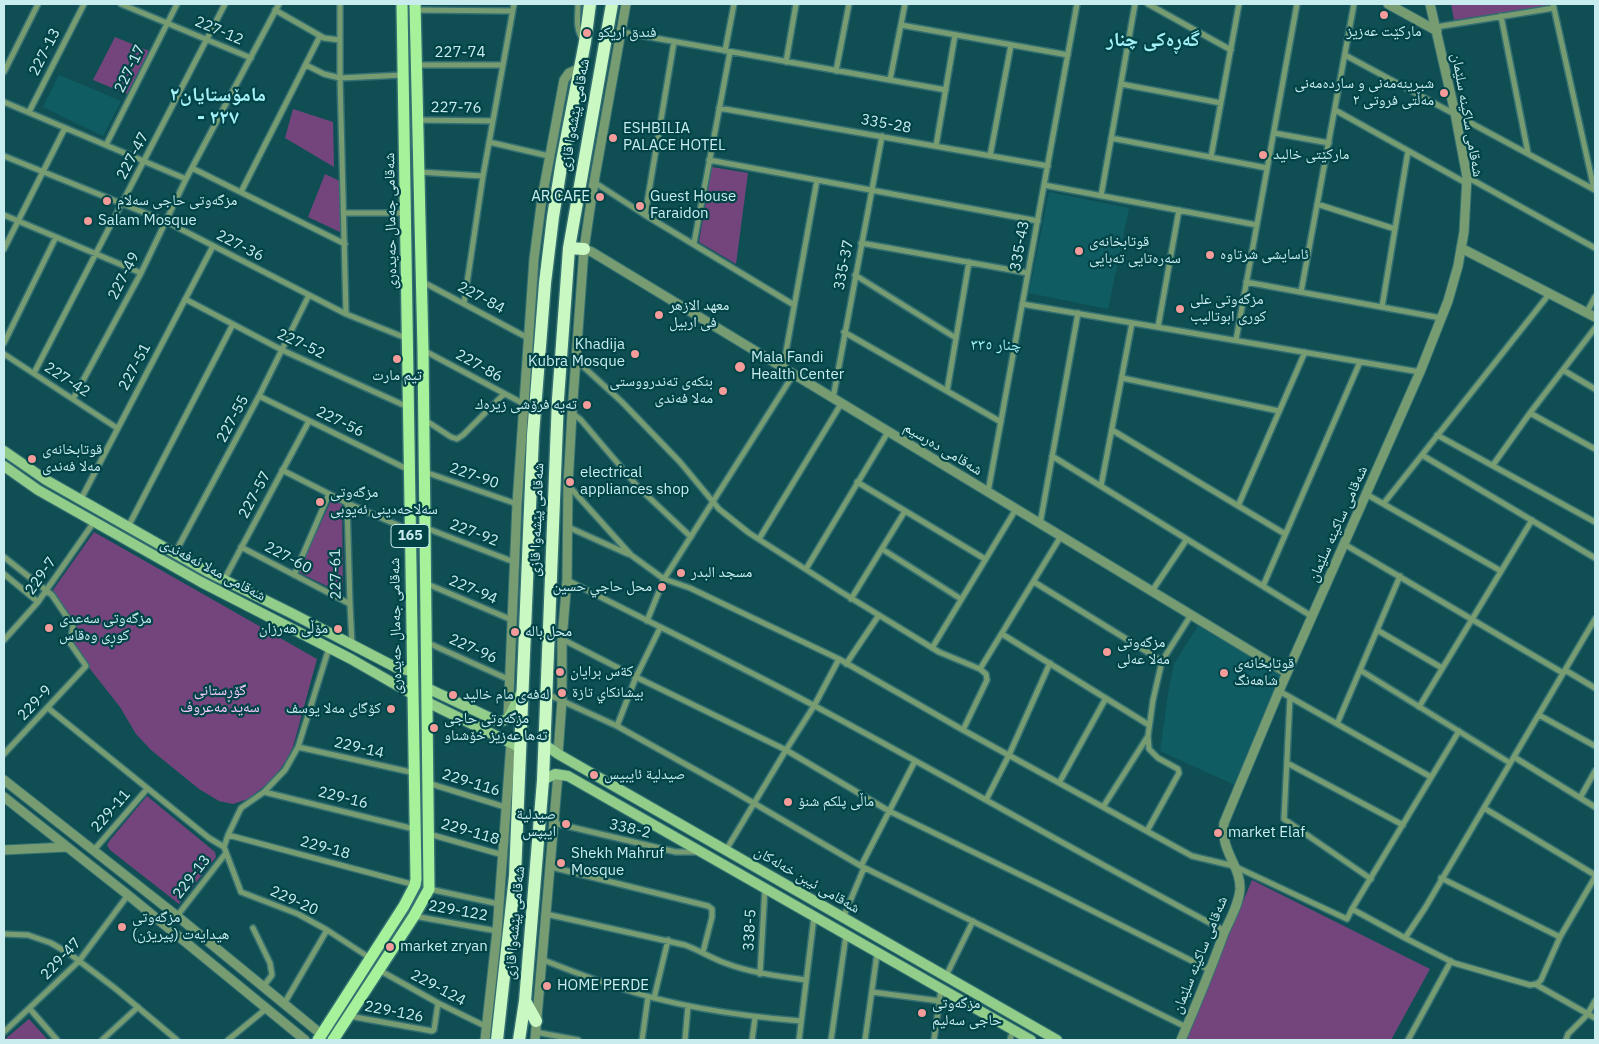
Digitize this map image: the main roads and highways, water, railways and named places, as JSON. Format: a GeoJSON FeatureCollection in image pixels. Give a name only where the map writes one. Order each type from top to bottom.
{"type":"FeatureCollection","features":[{"type":"Feature","properties":{"kind":"highway","name":"شەقامی پێشەوا قازی"},"geometry":{"type":"LineString","coordinates":[[498,1040],[495,1009],[515,876],[516,746],[522,689],[540,349],[539,282],[548,251],[590,4]]}},
{"type":"Feature","properties":{"kind":"highway","name":"شەقامی پێشەوا قازی"},"geometry":{"type":"LineString","coordinates":[[519,1040],[525,1001],[543,780],[558,399],[563,352],[569,248],[612,4]]}},
{"type":"Feature","properties":{"kind":"highway"},"geometry":{"type":"LineString","coordinates":[[569,248],[584,249]]}},
{"type":"Feature","properties":{"kind":"highway"},"geometry":{"type":"LineString","coordinates":[[540,349],[544,358],[551,361],[560,358],[563,352]]}},
{"type":"Feature","properties":{"kind":"highway"},"geometry":{"type":"LineString","coordinates":[[536,398],[540,391],[548,389],[555,392],[558,399]]}},
{"type":"Feature","properties":{"kind":"highway"},"geometry":{"type":"LineString","coordinates":[[525,1001],[535,1031]]}},
{"type":"Feature","properties":{"kind":"main road","name":"شەقامی جەمال حەیدەری"},"geometry":{"type":"LineString","coordinates":[[320,1037],[415,885],[417,867],[415,774],[408,691],[409,408],[402,4]]}},
{"type":"Feature","properties":{"kind":"main road","name":"شەقامی جەمال حەیدەری"},"geometry":{"type":"LineString","coordinates":[[333,1040],[414,916],[429,888],[428,783],[430,704],[427,688],[426,642],[423,350],[416,7]]}},
{"type":"Feature","properties":{"kind":"main road"},"geometry":{"type":"LineString","coordinates":[[403,37],[416,37]]}},
{"type":"Feature","properties":{"kind":"main road"},"geometry":{"type":"LineString","coordinates":[[408,426],[423,423]]}},
{"type":"Feature","properties":{"kind":"main road","name":"شەقامی مەلا ئەفەندی"},"geometry":{"type":"LineString","coordinates":[[4,451],[46,480],[206,571],[397,668],[409,671]]}},
{"type":"Feature","properties":{"kind":"main road","name":"شەقامی مەلا ئەفەندی"},"geometry":{"type":"LineString","coordinates":[[4,466],[38,490],[201,582],[408,691]]}},
{"type":"Feature","properties":{"kind":"main road"},"geometry":{"type":"LineString","coordinates":[[201,582],[206,571]]}},
{"type":"Feature","properties":{"kind":"main road"},"geometry":{"type":"LineString","coordinates":[[427,688],[496,721],[502,722],[508,719],[515,708],[522,689]]}},
{"type":"Feature","properties":{"kind":"main road"},"geometry":{"type":"LineString","coordinates":[[439,694],[430,704],[516,746]]}},
{"type":"Feature","properties":{"kind":"main road","name":"شەقامی ئیبن خەلەکان"},"geometry":{"type":"LineString","coordinates":[[544,744],[725,851],[1057,1040]]}},
{"type":"Feature","properties":{"kind":"main road","name":"شەقامی ئیبن خەلەکان"},"geometry":{"type":"LineString","coordinates":[[543,780],[558,774],[568,776],[877,954],[941,988],[1031,1040]]}},
{"type":"Feature","properties":{"kind":"main road"},"geometry":{"type":"LineString","coordinates":[[416,806],[428,806]]}},
{"type":"Feature","properties":{"kind":"main road"},"geometry":{"type":"LineString","coordinates":[[893,962],[901,951]]}},
{"type":"Feature","properties":{"kind":"place","name":"مارکێت عەزیز"},"geometry":{"type":"Point","coordinates":[1384,15]}},
{"type":"Feature","properties":{"kind":"place","name":"فندق اريكو"},"geometry":{"type":"Point","coordinates":[587,33]}},
{"type":"Feature","properties":{"kind":"place","name":"شیرینەمەنی و ساردەمەنی مەڵتی فروتی ٢"},"geometry":{"type":"Point","coordinates":[1444,93]}},
{"type":"Feature","properties":{"kind":"place","name":"ESHBILIA PALACE HOTEL"},"geometry":{"type":"Point","coordinates":[613,138]}},
{"type":"Feature","properties":{"kind":"place","name":"مارکێتی خالید"},"geometry":{"type":"Point","coordinates":[1263,155]}},
{"type":"Feature","properties":{"kind":"place","name":"AR CAFE"},"geometry":{"type":"Point","coordinates":[600,197]}},
{"type":"Feature","properties":{"kind":"place","name":"مزگەوتی حاجی سەلام"},"geometry":{"type":"Point","coordinates":[107,201]}},
{"type":"Feature","properties":{"kind":"place","name":"Guest House Faraidon"},"geometry":{"type":"Point","coordinates":[640,206]}},
{"type":"Feature","properties":{"kind":"place","name":"Salam Mosque"},"geometry":{"type":"Point","coordinates":[88,221]}},
{"type":"Feature","properties":{"kind":"place","name":"قوتابخانەی سەرەتایی تەبایی"},"geometry":{"type":"Point","coordinates":[1079,251]}},
{"type":"Feature","properties":{"kind":"place","name":"ئاسایشی شرتاوە"},"geometry":{"type":"Point","coordinates":[1210,255]}},
{"type":"Feature","properties":{"kind":"place","name":"مزگەوتی علی کوری ابوتالیب"},"geometry":{"type":"Point","coordinates":[1180,309]}},
{"type":"Feature","properties":{"kind":"place","name":"معهد الازهر فی اربیل"},"geometry":{"type":"Point","coordinates":[659,315]}},
{"type":"Feature","properties":{"kind":"place","name":"Khadija Kubra Mosque"},"geometry":{"type":"Point","coordinates":[635,354]}},
{"type":"Feature","properties":{"kind":"place","name":"تیم مارت"},"geometry":{"type":"Point","coordinates":[397,359]}},
{"type":"Feature","properties":{"kind":"place","name":"Mala Fandi Health Center"},"geometry":{"type":"Point","coordinates":[740,367]}},
{"type":"Feature","properties":{"kind":"place","name":"بنکەی تەندرووستی مەلا فەندی"},"geometry":{"type":"Point","coordinates":[723,391]}},
{"type":"Feature","properties":{"kind":"place","name":"تەیە فرۆشی زیرەك"},"geometry":{"type":"Point","coordinates":[587,405]}},
{"type":"Feature","properties":{"kind":"place","name":"قوتابخانەی مەلا فەندی"},"geometry":{"type":"Point","coordinates":[32,459]}},
{"type":"Feature","properties":{"kind":"place","name":"electrical appliances shop"},"geometry":{"type":"Point","coordinates":[570,482]}},
{"type":"Feature","properties":{"kind":"place","name":"مزگەوتی سەلاحەدینی ئەیوبی"},"geometry":{"type":"Point","coordinates":[320,502]}},
{"type":"Feature","properties":{"kind":"place","name":"مسجد البدر"},"geometry":{"type":"Point","coordinates":[681,573]}},
{"type":"Feature","properties":{"kind":"place","name":"محل حاجي حسین"},"geometry":{"type":"Point","coordinates":[662,587]}},
{"type":"Feature","properties":{"kind":"place","name":"مزگەوتی سەعدی کوڕی وەقاس"},"geometry":{"type":"Point","coordinates":[49,628]}},
{"type":"Feature","properties":{"kind":"place","name":"مۆڵی هەرزان"},"geometry":{"type":"Point","coordinates":[338,629]}},
{"type":"Feature","properties":{"kind":"place","name":"محل باله"},"geometry":{"type":"Point","coordinates":[515,632]}},
{"type":"Feature","properties":{"kind":"place","name":"مزگەوتی مەلا عەلی"},"geometry":{"type":"Point","coordinates":[1107,652]}},
{"type":"Feature","properties":{"kind":"place","name":"كةس برايان"},"geometry":{"type":"Point","coordinates":[560,672]}},
{"type":"Feature","properties":{"kind":"place","name":"قوتابخانەى شاهەنگ"},"geometry":{"type":"Point","coordinates":[1224,673]}},
{"type":"Feature","properties":{"kind":"place","name":"بيشانكاي تازة"},"geometry":{"type":"Point","coordinates":[562,693]}},
{"type":"Feature","properties":{"kind":"place","name":"لەفەی مام خالید"},"geometry":{"type":"Point","coordinates":[453,695]}},
{"type":"Feature","properties":{"kind":"place","name":"کۆگای مەلا یوسف"},"geometry":{"type":"Point","coordinates":[391,709]}},
{"type":"Feature","properties":{"kind":"place","name":"مزگەوتی حاجی تەها عەزیز خۆشناو"},"geometry":{"type":"Point","coordinates":[434,728]}},
{"type":"Feature","properties":{"kind":"place","name":"صيدلية ئايبيس"},"geometry":{"type":"Point","coordinates":[594,775]}},
{"type":"Feature","properties":{"kind":"place","name":"ماڵی پلکم شنۆ"},"geometry":{"type":"Point","coordinates":[788,802]}},
{"type":"Feature","properties":{"kind":"place","name":"صيدلية ایبپس"},"geometry":{"type":"Point","coordinates":[566,824]}},
{"type":"Feature","properties":{"kind":"place","name":"market Elaf"},"geometry":{"type":"Point","coordinates":[1218,833]}},
{"type":"Feature","properties":{"kind":"place","name":"Shekh Mahruf Mosque"},"geometry":{"type":"Point","coordinates":[561,863]}},
{"type":"Feature","properties":{"kind":"place","name":"مزگه‌وتی هیدایه‌ت (پیریژن)"},"geometry":{"type":"Point","coordinates":[122,927]}},
{"type":"Feature","properties":{"kind":"place","name":"market zryan"},"geometry":{"type":"Point","coordinates":[390,947]}},
{"type":"Feature","properties":{"kind":"place","name":"HOME PERDE"},"geometry":{"type":"Point","coordinates":[547,986]}},
{"type":"Feature","properties":{"kind":"place","name":"مزگەوتی حاجی سەلیم"},"geometry":{"type":"Point","coordinates":[922,1013]}},
{"type":"Feature","properties":{"kind":"district","name":"گەڕەکی چنار"},"geometry":{"type":"Point","coordinates":[1153,40]}},
{"type":"Feature","properties":{"kind":"district","name":"مامۆستایان٢ - ٢٢٧"},"geometry":{"type":"Point","coordinates":[218,106]}},
{"type":"Feature","properties":{"kind":"district","name":"چنار ٣٣٥"},"geometry":{"type":"Point","coordinates":[996,345]}},
{"type":"Feature","properties":{"kind":"park label","name":"گۆڕستانی سەید مەعروف"},"geometry":{"type":"Point","coordinates":[220,700]}}]}
